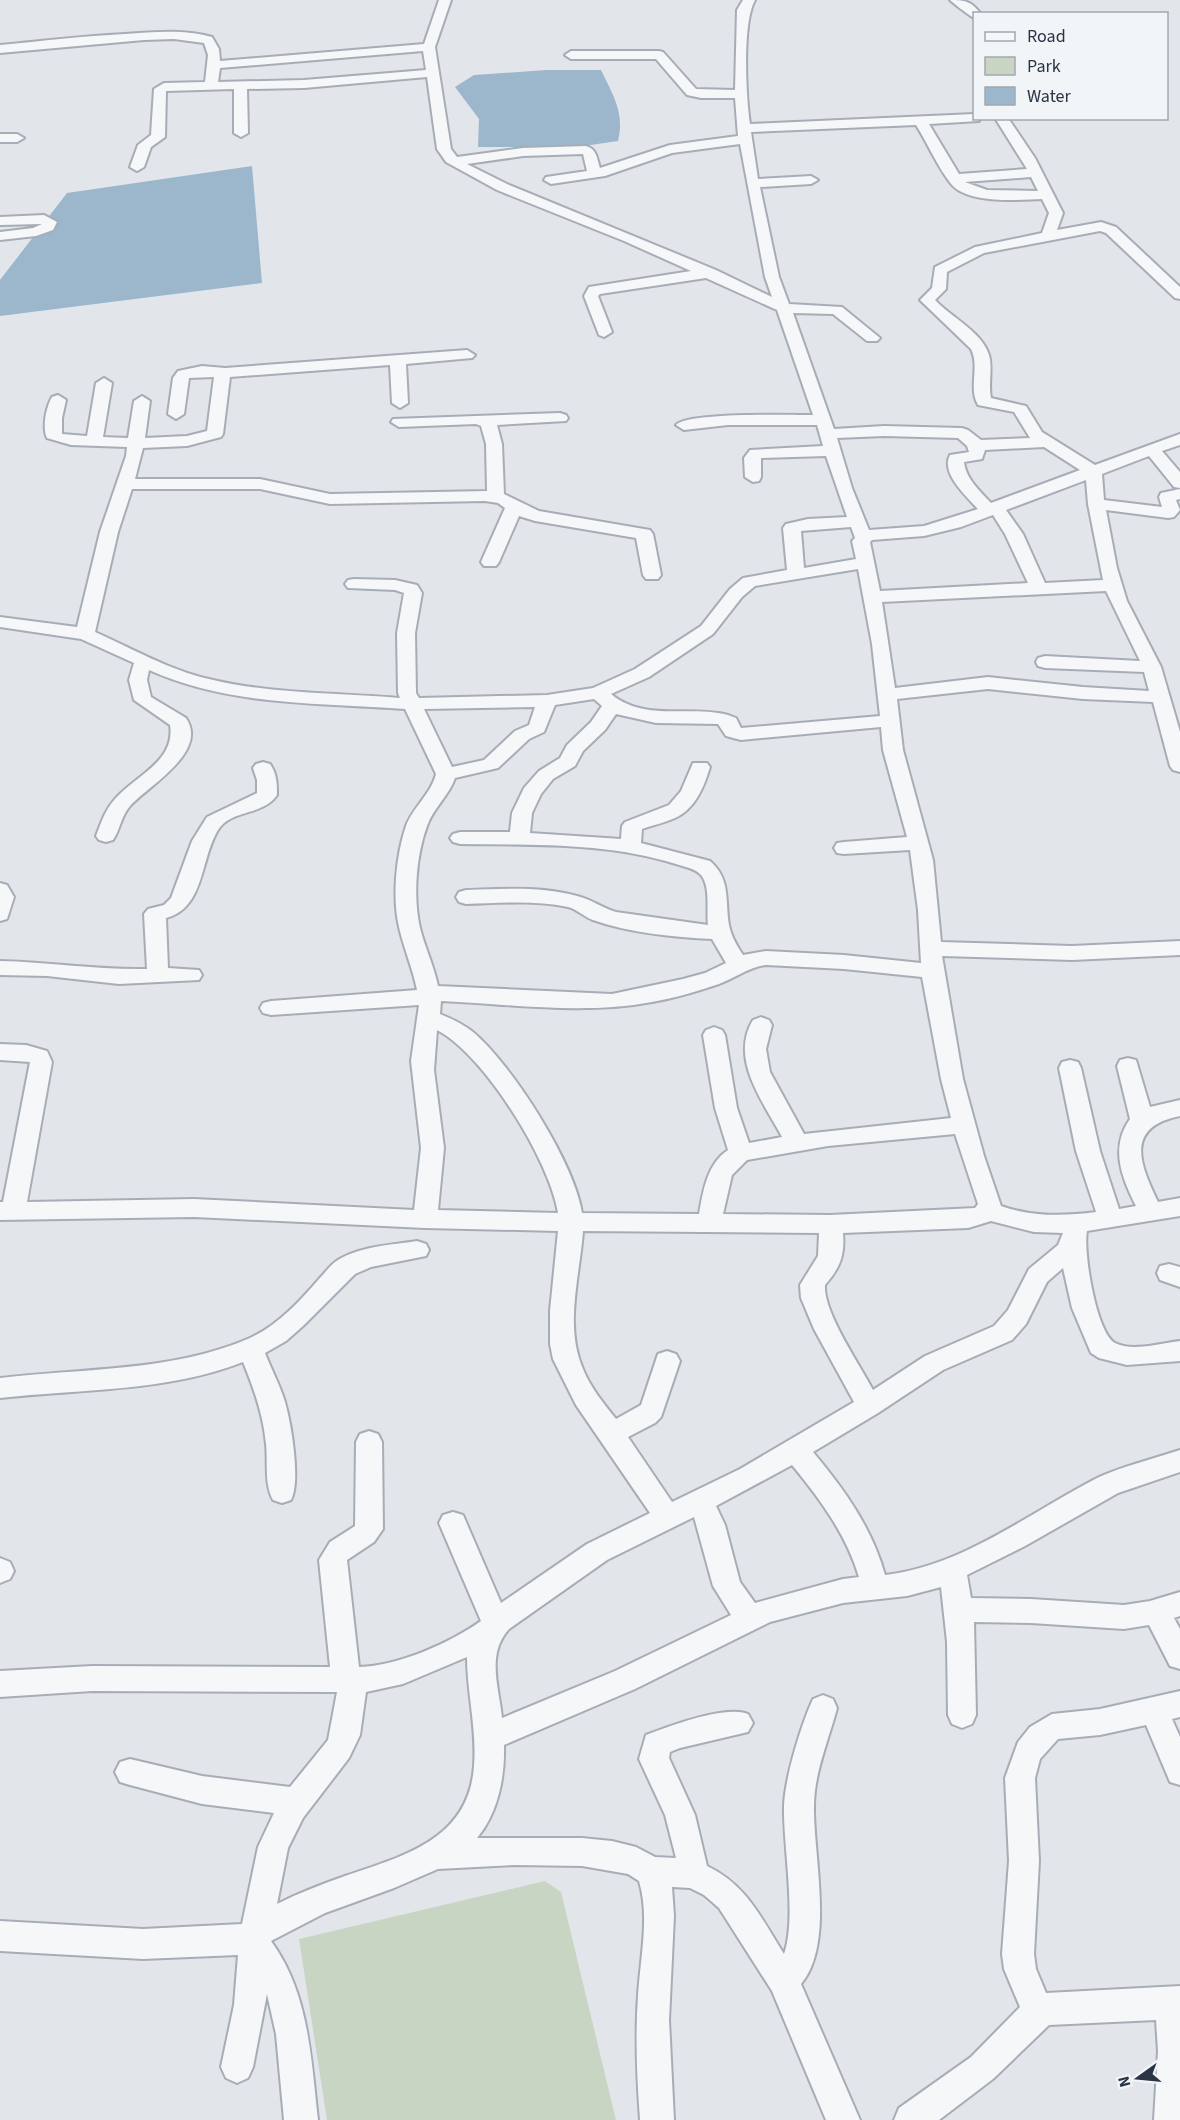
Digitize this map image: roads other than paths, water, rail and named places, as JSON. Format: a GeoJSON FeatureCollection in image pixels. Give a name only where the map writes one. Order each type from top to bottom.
{"type":"FeatureCollection","features":[{"type":"Feature","properties":{"kind":"street"},"geometry":{"type":"LineString","coordinates":[[445,0],[429,48],[444,149],[455,161],[473,174],[502,188],[711,273],[784,308],[837,310],[872,338]]}},
{"type":"Feature","properties":{"kind":"street"},"geometry":{"type":"LineString","coordinates":[[0,1052],[26,1053],[39,1057],[41,1062],[7,1211],[194,1208],[425,1219],[830,1224],[968,1219],[983,1215],[988,1210],[990,1205],[972,1156],[952,1079],[932,971],[927,886],[919,843],[897,767],[873,597],[864,563],[860,529],[772,277],[752,183],[740,94],[742,10],[748,0]]}},
{"type":"Feature","properties":{"kind":"street"},"geometry":{"type":"LineString","coordinates":[[956,0],[967,5],[973,12]]}},
{"type":"Feature","properties":{"kind":"street"},"geometry":{"type":"LineString","coordinates":[[0,49],[193,35],[204,38],[212,45],[211,85]]}},
{"type":"Feature","properties":{"kind":"street"},"geometry":{"type":"LineString","coordinates":[[213,65],[429,48]]}},
{"type":"Feature","properties":{"kind":"street"},"geometry":{"type":"LineString","coordinates":[[571,54],[659,55],[692,92],[740,94]]}},
{"type":"Feature","properties":{"kind":"street"},"geometry":{"type":"LineString","coordinates":[[137,167],[145,144],[158,137],[160,89],[211,85],[304,84],[432,73]]}},
{"type":"Feature","properties":{"kind":"street"},"geometry":{"type":"LineString","coordinates":[[241,85],[239,105],[241,133]]}},
{"type":"Feature","properties":{"kind":"street"},"geometry":{"type":"LineString","coordinates":[[551,180],[595,174],[670,148],[744,134],[973,118]]}},
{"type":"Feature","properties":{"kind":"street"},"geometry":{"type":"LineString","coordinates":[[1002,120],[1036,173],[1057,216],[1048,236]]}},
{"type":"Feature","properties":{"kind":"street"},"geometry":{"type":"LineString","coordinates":[[921,122],[955,178],[963,188],[971,193],[1048,195]]}},
{"type":"Feature","properties":{"kind":"street"},"geometry":{"type":"LineString","coordinates":[[0,138],[17,138]]}},
{"type":"Feature","properties":{"kind":"street"},"geometry":{"type":"LineString","coordinates":[[455,161],[523,152],[586,150],[595,174]]}},
{"type":"Feature","properties":{"kind":"street"},"geometry":{"type":"LineString","coordinates":[[955,178],[1036,173]]}},
{"type":"Feature","properties":{"kind":"street"},"geometry":{"type":"LineString","coordinates":[[752,183],[812,180]]}},
{"type":"Feature","properties":{"kind":"street"},"geometry":{"type":"LineString","coordinates":[[0,221],[37,219],[50,222],[48,227],[41,231],[0,236]]}},
{"type":"Feature","properties":{"kind":"street"},"geometry":{"type":"LineString","coordinates":[[1094,472],[1045,442],[1032,430],[1020,409],[1009,405],[984,402],[981,353],[968,337],[945,319],[927,300],[939,290],[939,272],[973,252],[1096,226],[1108,227],[1180,295]]}},
{"type":"Feature","properties":{"kind":"street"},"geometry":{"type":"LineString","coordinates":[[604,332],[591,296],[594,290],[711,273]]}},
{"type":"Feature","properties":{"kind":"street"},"geometry":{"type":"LineString","coordinates":[[176,414],[183,375],[193,372],[225,373],[249,369],[398,362],[467,355]]}},
{"type":"Feature","properties":{"kind":"street"},"geometry":{"type":"LineString","coordinates":[[398,362],[400,403]]}},
{"type":"Feature","properties":{"kind":"street"},"geometry":{"type":"LineString","coordinates":[[58,400],[53,435],[65,440],[137,443],[212,437],[215,434],[222,376],[225,373]]}},
{"type":"Feature","properties":{"kind":"street"},"geometry":{"type":"LineString","coordinates":[[94,441],[104,383]]}},
{"type":"Feature","properties":{"kind":"street"},"geometry":{"type":"LineString","coordinates":[[85,634],[110,532],[137,443],[142,402]]}},
{"type":"Feature","properties":{"kind":"street"},"geometry":{"type":"LineString","coordinates":[[399,423],[560,418]]}},
{"type":"Feature","properties":{"kind":"street"},"geometry":{"type":"LineString","coordinates":[[484,420],[490,427],[494,444],[496,497]]}},
{"type":"Feature","properties":{"kind":"street"},"geometry":{"type":"LineString","coordinates":[[684,425],[728,420],[828,435]]}},
{"type":"Feature","properties":{"kind":"street"},"geometry":{"type":"LineString","coordinates":[[753,477],[752,458],[756,453],[828,435],[884,431],[962,433],[975,444],[1002,446],[1045,442]]}},
{"type":"Feature","properties":{"kind":"street"},"geometry":{"type":"LineString","coordinates":[[796,573],[792,528],[808,524],[860,529],[876,534],[924,531],[992,509],[1180,439]]}},
{"type":"Feature","properties":{"kind":"street"},"geometry":{"type":"LineString","coordinates":[[975,444],[977,454],[956,459],[955,465],[963,481],[1014,534],[1038,589]]}},
{"type":"Feature","properties":{"kind":"street"},"geometry":{"type":"LineString","coordinates":[[1152,450],[1180,483]]}},
{"type":"Feature","properties":{"kind":"street"},"geometry":{"type":"LineString","coordinates":[[1094,472],[1096,504],[1113,585],[1118,601],[1152,667],[1160,697],[1177,740],[1180,766]]}},
{"type":"Feature","properties":{"kind":"street"},"geometry":{"type":"LineString","coordinates":[[125,484],[260,484],[330,499],[496,497],[535,516],[644,534],[652,574]]}},
{"type":"Feature","properties":{"kind":"street"},"geometry":{"type":"LineString","coordinates":[[1096,504],[1168,513],[1171,510],[1167,497],[1180,494]]}},
{"type":"Feature","properties":{"kind":"street"},"geometry":{"type":"LineString","coordinates":[[490,562],[514,507]]}},
{"type":"Feature","properties":{"kind":"street"},"geometry":{"type":"LineString","coordinates":[[0,622],[85,634],[144,661],[203,684],[228,690],[296,698],[410,704],[604,700],[702,633],[745,584],[762,578],[864,563]]}},
{"type":"Feature","properties":{"kind":"street"},"geometry":{"type":"LineString","coordinates":[[354,584],[395,585],[411,589],[413,593],[407,617],[405,664],[407,693],[410,704],[441,760],[446,774],[441,792],[423,812],[414,834],[407,886],[409,931],[429,1002],[450,1026],[467,1039],[507,1088],[524,1113],[564,1188],[572,1222],[561,1331],[569,1369],[578,1386],[667,1516]]}},
{"type":"Feature","properties":{"kind":"street"},"geometry":{"type":"LineString","coordinates":[[873,597],[944,591],[1113,585]]}},
{"type":"Feature","properties":{"kind":"street"},"geometry":{"type":"LineString","coordinates":[[106,836],[123,801],[172,759],[182,736],[179,722],[151,707],[143,700],[137,678],[138,670],[144,661]]}},
{"type":"Feature","properties":{"kind":"street"},"geometry":{"type":"LineString","coordinates":[[1045,662],[1152,667]]}},
{"type":"Feature","properties":{"kind":"street"},"geometry":{"type":"LineString","coordinates":[[886,695],[988,683],[1083,693],[1160,697]]}},
{"type":"Feature","properties":{"kind":"street"},"geometry":{"type":"LineString","coordinates":[[604,700],[622,712],[647,717],[721,718],[729,722],[733,732],[741,734],[889,721]]}},
{"type":"Feature","properties":{"kind":"street"},"geometry":{"type":"LineString","coordinates":[[520,839],[520,816],[530,795],[552,770],[568,762],[574,749],[597,726],[604,700]]}},
{"type":"Feature","properties":{"kind":"street"},"geometry":{"type":"LineString","coordinates":[[446,774],[482,768],[498,760],[522,735],[537,728],[547,701]]}},
{"type":"Feature","properties":{"kind":"street"},"geometry":{"type":"LineString","coordinates":[[631,847],[632,826],[667,815],[683,805],[694,785],[700,767]]}},
{"type":"Feature","properties":{"kind":"street"},"geometry":{"type":"LineString","coordinates":[[158,976],[155,914],[172,909],[180,899],[214,821],[258,802],[267,795],[267,780],[263,768]]}},
{"type":"Feature","properties":{"kind":"street"},"geometry":{"type":"LineString","coordinates":[[460,838],[588,841],[631,847],[690,861],[710,870],[716,887],[716,908],[720,933],[739,966]]}},
{"type":"Feature","properties":{"kind":"street"},"geometry":{"type":"LineString","coordinates":[[844,848],[919,843]]}},
{"type":"Feature","properties":{"kind":"street"},"geometry":{"type":"LineString","coordinates":[[0,890],[4,897],[0,914]]}},
{"type":"Feature","properties":{"kind":"street"},"geometry":{"type":"LineString","coordinates":[[466,897],[516,896],[566,900],[581,904],[599,915],[695,932],[720,933]]}},
{"type":"Feature","properties":{"kind":"street"},"geometry":{"type":"LineString","coordinates":[[931,949],[1072,953],[1180,948]]}},
{"type":"Feature","properties":{"kind":"street"},"geometry":{"type":"LineString","coordinates":[[271,1008],[329,1006],[375,998],[429,1002],[612,1001],[665,992],[713,978],[754,959],[766,958],[844,962],[932,971]]}},
{"type":"Feature","properties":{"kind":"street"},"geometry":{"type":"LineString","coordinates":[[0,968],[47,969],[118,976],[191,975]]}},
{"type":"Feature","properties":{"kind":"street"},"geometry":{"type":"LineString","coordinates":[[425,1219],[432,1162],[432,1140],[422,1064],[422,1041],[429,1002]]}},
{"type":"Feature","properties":{"kind":"street"},"geometry":{"type":"LineString","coordinates":[[761,1026],[755,1049],[759,1072],[797,1143]]}},
{"type":"Feature","properties":{"kind":"street"},"geometry":{"type":"LineString","coordinates":[[714,1035],[726,1108],[741,1153]]}},
{"type":"Feature","properties":{"kind":"street"},"geometry":{"type":"LineString","coordinates":[[1128,1066],[1142,1122]]}},
{"type":"Feature","properties":{"kind":"street"},"geometry":{"type":"LineString","coordinates":[[1070,1068],[1088,1151],[1110,1218]]}},
{"type":"Feature","properties":{"kind":"street"},"geometry":{"type":"LineString","coordinates":[[1151,1212],[1136,1180],[1129,1151],[1136,1129],[1142,1122],[1149,1117],[1180,1108]]}},
{"type":"Feature","properties":{"kind":"street"},"geometry":{"type":"LineString","coordinates":[[711,1223],[714,1194],[720,1174],[725,1165],[741,1153],[884,1132],[963,1125]]}},
{"type":"Feature","properties":{"kind":"street"},"geometry":{"type":"LineString","coordinates":[[988,1210],[1018,1221],[1075,1232],[1110,1218],[1180,1207]]}},
{"type":"Feature","properties":{"kind":"street"},"geometry":{"type":"LineString","coordinates":[[830,1224],[831,1258],[812,1286],[812,1294],[823,1320],[869,1406]]}},
{"type":"Feature","properties":{"kind":"street"},"geometry":{"type":"LineString","coordinates":[[1075,1232],[1075,1265],[1081,1294],[1100,1346],[1116,1354],[1180,1351]]}},
{"type":"Feature","properties":{"kind":"street"},"geometry":{"type":"LineString","coordinates":[[0,1684],[125,1678],[350,1679],[399,1674],[423,1666],[492,1627],[570,1568],[627,1535],[749,1477],[869,1406],[934,1363],[1003,1333],[1017,1317],[1038,1276],[1067,1251],[1075,1232]]}},
{"type":"Feature","properties":{"kind":"street"},"geometry":{"type":"LineString","coordinates":[[0,1388],[134,1375],[198,1364],[250,1348],[274,1336],[288,1325],[346,1267],[370,1259],[417,1250]]}},
{"type":"Feature","properties":{"kind":"street"},"geometry":{"type":"LineString","coordinates":[[250,1348],[272,1402],[279,1444],[282,1492]]}},
{"type":"Feature","properties":{"kind":"street"},"geometry":{"type":"LineString","coordinates":[[611,1434],[646,1416],[652,1410],[667,1361]]}},
{"type":"Feature","properties":{"kind":"street"},"geometry":{"type":"LineString","coordinates":[[237,2067],[250,2005],[252,1940],[273,1846],[297,1802],[339,1749],[345,1735],[350,1679],[333,1560],[335,1552],[365,1536],[369,1529],[369,1442]]}},
{"type":"Feature","properties":{"kind":"street"},"geometry":{"type":"LineString","coordinates":[[795,1450],[822,1482],[859,1538],[868,1558],[875,1587]]}},
{"type":"Feature","properties":{"kind":"street"},"geometry":{"type":"LineString","coordinates":[[490,1737],[610,1687],[764,1612],[808,1599],[875,1587],[920,1582],[952,1570],[1109,1485],[1180,1461]]}},
{"type":"Feature","properties":{"kind":"street"},"geometry":{"type":"LineString","coordinates":[[701,1501],[711,1525],[727,1586],[750,1618]]}},
{"type":"Feature","properties":{"kind":"street"},"geometry":{"type":"LineString","coordinates":[[0,1936],[143,1944],[252,1940],[296,1910],[407,1868],[436,1855],[459,1838],[475,1818],[485,1793],[490,1737],[482,1661],[483,1643],[492,1627],[453,1523]]}},
{"type":"Feature","properties":{"kind":"street"},"geometry":{"type":"LineString","coordinates":[[952,1570],[963,1672],[962,1715]]}},
{"type":"Feature","properties":{"kind":"street"},"geometry":{"type":"LineString","coordinates":[[958,1610],[1031,1611],[1124,1617],[1168,1608],[1180,1657]]}},
{"type":"Feature","properties":{"kind":"street"},"geometry":{"type":"LineString","coordinates":[[1038,2012],[1025,1984],[1018,1953],[1024,1861],[1020,1798],[1023,1764],[1035,1743],[1052,1727],[1091,1724],[1167,1707],[1180,1772]]}},
{"type":"Feature","properties":{"kind":"street"},"geometry":{"type":"LineString","coordinates":[[783,1980],[792,1971],[801,1953],[804,1911],[799,1805],[801,1785],[823,1708]]}},
{"type":"Feature","properties":{"kind":"street"},"geometry":{"type":"LineString","coordinates":[[692,1874],[689,1844],[676,1805],[654,1759],[654,1750],[656,1744],[680,1735],[738,1723]]}},
{"type":"Feature","properties":{"kind":"street"},"geometry":{"type":"LineString","coordinates":[[130,1772],[202,1791],[297,1802]]}},
{"type":"Feature","properties":{"kind":"street"},"geometry":{"type":"LineString","coordinates":[[436,1855],[530,1850],[565,1851],[623,1858],[639,1862],[650,1871],[657,1887],[658,1908],[653,2004],[657,2120]]}},
{"type":"Feature","properties":{"kind":"street"},"geometry":{"type":"LineString","coordinates":[[650,1871],[692,1874],[716,1886],[729,1898],[783,1980],[843,2120]]}},
{"type":"Feature","properties":{"kind":"street"},"geometry":{"type":"LineString","coordinates":[[252,1940],[271,1967],[284,1997],[292,2034],[301,2120]]}},
{"type":"Feature","properties":{"kind":"street"},"geometry":{"type":"LineString","coordinates":[[911,2120],[982,2068],[1038,2012],[1053,2008],[1114,2007],[1175,2002],[1171,2120]]}},
{"type":"Feature","properties":{"kind":"water"},"geometry":{"type":"Polygon","coordinates":[[[546,70],[601,70],[619,113],[618,141],[577,147],[478,147],[479,119],[455,87],[474,75],[546,70]]]}},
{"type":"Feature","properties":{"kind":"water"},"geometry":{"type":"Polygon","coordinates":[[[252,166],[262,283],[0,316],[0,280],[67,193],[252,166]]]}}]}
